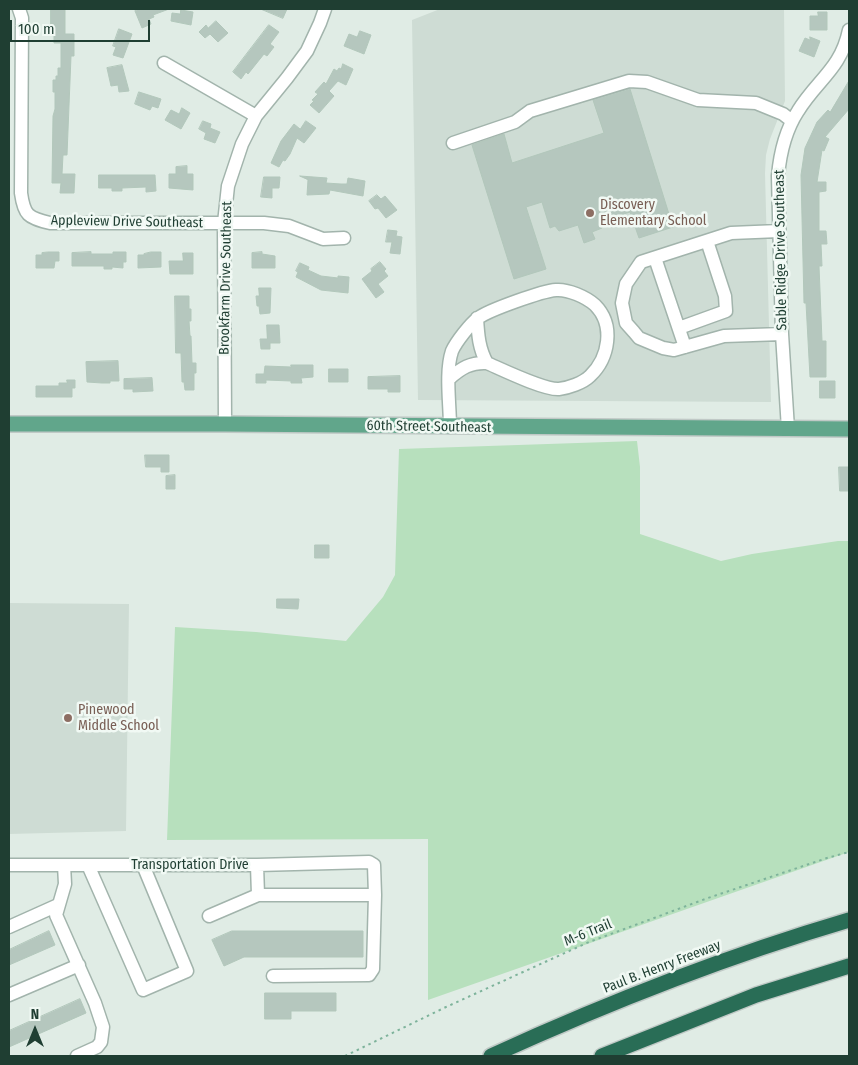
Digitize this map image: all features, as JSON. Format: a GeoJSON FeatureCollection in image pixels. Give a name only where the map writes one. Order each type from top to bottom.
{"type":"FeatureCollection","features":[{"type":"Feature","properties":{"kind":"highway","name":"Paul B. Henry Freeway"},"geometry":{"type":"LineString","coordinates":[[491,1056],[573,1020],[724,960],[849,920]]}},
{"type":"Feature","properties":{"kind":"highway"},"geometry":{"type":"LineString","coordinates":[[602,1056],[756,995],[849,966]]}},
{"type":"Feature","properties":{"kind":"main road","name":"60th Street Southeast"},"geometry":{"type":"LineString","coordinates":[[9,424],[849,429]]}},
{"type":"Feature","properties":{"kind":"street","name":"Appleview Drive Southeast"},"geometry":{"type":"LineString","coordinates":[[19,9],[22,18],[21,193],[27,214],[36,220],[50,222],[277,224],[289,226],[323,239],[344,238]]}},
{"type":"Feature","properties":{"kind":"street","name":"Brookfarm Drive Southeast"},"geometry":{"type":"LineString","coordinates":[[225,424],[224,223],[228,186],[234,165],[256,116],[307,51],[325,9]]}},
{"type":"Feature","properties":{"kind":"street","name":"Sable Ridge Drive Southeast"},"geometry":{"type":"LineString","coordinates":[[788,429],[782,334],[779,160],[782,146],[792,121],[806,99],[834,67],[845,46],[849,30]]}},
{"type":"Feature","properties":{"kind":"street"},"geometry":{"type":"LineString","coordinates":[[164,63],[256,116]]}},
{"type":"Feature","properties":{"kind":"street"},"geometry":{"type":"LineString","coordinates":[[453,143],[515,122],[530,111],[629,81],[647,82],[698,100],[756,103],[783,114],[792,121]]}},
{"type":"Feature","properties":{"kind":"street"},"geometry":{"type":"LineString","coordinates":[[779,231],[731,233],[641,262],[626,284],[622,303],[626,323],[640,338],[651,344],[674,350],[724,336],[782,334]]}},
{"type":"Feature","properties":{"kind":"street"},"geometry":{"type":"LineString","coordinates":[[679,328],[726,311],[725,296],[707,241]]}},
{"type":"Feature","properties":{"kind":"street"},"geometry":{"type":"LineString","coordinates":[[655,258],[685,347]]}},
{"type":"Feature","properties":{"kind":"street"},"geometry":{"type":"LineString","coordinates":[[449,379],[459,370],[478,362],[487,363],[547,387],[558,389],[575,385],[590,377],[597,366],[606,351],[608,331],[600,310],[593,303],[576,294],[557,290],[506,304],[478,318],[457,342],[452,351],[449,364],[449,379],[450,427]]}},
{"type":"Feature","properties":{"kind":"street"},"geometry":{"type":"LineString","coordinates":[[478,318],[478,337],[482,354],[487,363]]}},
{"type":"Feature","properties":{"kind":"street","name":"Transportation Drive"},"geometry":{"type":"LineString","coordinates":[[9,866],[372,863],[375,895]]}},
{"type":"Feature","properties":{"kind":"street"},"geometry":{"type":"LineString","coordinates":[[88,865],[143,990],[187,971],[143,865]]}},
{"type":"Feature","properties":{"kind":"street"},"geometry":{"type":"LineString","coordinates":[[257,865],[258,895]]}},
{"type":"Feature","properties":{"kind":"street"},"geometry":{"type":"LineString","coordinates":[[64,866],[65,884],[56,915],[96,1003],[103,1027],[101,1042],[77,1056]]}},
{"type":"Feature","properties":{"kind":"street"},"geometry":{"type":"LineString","coordinates":[[209,916],[258,895],[375,895],[373,970],[369,975],[273,976]]}},
{"type":"Feature","properties":{"kind":"street"},"geometry":{"type":"LineString","coordinates":[[9,926],[58,905]]}},
{"type":"Feature","properties":{"kind":"street"},"geometry":{"type":"LineString","coordinates":[[9,995],[79,965]]}},
{"type":"Feature","properties":{"kind":"path","name":"M-6 Trail"},"geometry":{"type":"LineString","coordinates":[[345,1056],[446,1007],[589,942],[708,898],[849,852]]}},
{"type":"Feature","properties":{"kind":"shaded area","name":"Discovery Elementary School"},"geometry":{"type":"Polygon","coordinates":[[[440,9],[784,9],[785,101],[770,139],[766,155],[765,173],[771,402],[418,400],[412,20],[440,9]]]}},
{"type":"Feature","properties":{"kind":"shaded area","name":"Pinewood Middle School"},"geometry":{"type":"Polygon","coordinates":[[[9,603],[129,604],[126,831],[9,834],[9,603]]]}},
{"type":"Feature","properties":{"kind":"green space"},"geometry":{"type":"Polygon","coordinates":[[[637,441],[640,467],[640,534],[721,561],[752,554],[849,541],[849,852],[428,1000],[428,839],[167,840],[175,627],[256,632],[346,641],[383,597],[395,575],[399,449],[637,441]]]}},
{"type":"Feature","properties":{"kind":"building"},"geometry":{"type":"Polygon","coordinates":[[[51,9],[65,9],[65,34],[74,34],[74,56],[71,56],[67,155],[63,155],[62,174],[75,174],[74,193],[60,193],[61,183],[52,183],[53,116],[55,109],[53,80],[56,80],[56,76],[58,76],[58,68],[61,68],[61,43],[54,43],[54,24],[51,24],[51,9]]]}},
{"type":"Feature","properties":{"kind":"building"},"geometry":{"type":"Polygon","coordinates":[[[139,9],[169,9],[153,15],[154,17],[149,19],[151,24],[142,28],[135,11],[139,9]]]}},
{"type":"Feature","properties":{"kind":"building"},"geometry":{"type":"Polygon","coordinates":[[[261,9],[287,9],[283,18],[261,9]]]}},
{"type":"Feature","properties":{"kind":"building"},"geometry":{"type":"Polygon","coordinates":[[[181,10],[193,12],[191,25],[171,21],[172,13],[180,14],[181,10]]]}},
{"type":"Feature","properties":{"kind":"building"},"geometry":{"type":"Polygon","coordinates":[[[818,12],[827,12],[827,30],[810,30],[810,16],[818,16],[818,12]]]}},
{"type":"Feature","properties":{"kind":"building"},"geometry":{"type":"Polygon","coordinates":[[[216,21],[228,33],[218,42],[210,34],[205,38],[199,32],[206,25],[208,28],[216,21]]]}},
{"type":"Feature","properties":{"kind":"building"},"geometry":{"type":"Polygon","coordinates":[[[269,25],[279,32],[270,44],[274,47],[267,56],[264,54],[248,74],[246,72],[241,79],[233,72],[269,25]]]}},
{"type":"Feature","properties":{"kind":"building"},"geometry":{"type":"Polygon","coordinates":[[[119,29],[132,34],[123,58],[113,55],[116,47],[113,46],[119,29]]]}},
{"type":"Feature","properties":{"kind":"building"},"geometry":{"type":"Polygon","coordinates":[[[360,31],[371,35],[364,54],[344,46],[349,34],[357,37],[360,31]]]}},
{"type":"Feature","properties":{"kind":"building"},"geometry":{"type":"Polygon","coordinates":[[[810,37],[820,41],[814,57],[799,51],[805,38],[810,40],[810,37]]]}},
{"type":"Feature","properties":{"kind":"building"},"geometry":{"type":"Polygon","coordinates":[[[343,64],[353,69],[346,85],[338,81],[329,91],[334,96],[319,113],[310,105],[318,94],[315,92],[324,82],[326,84],[334,69],[337,71],[339,68],[341,69],[343,64]]]}},
{"type":"Feature","properties":{"kind":"building"},"geometry":{"type":"Polygon","coordinates":[[[122,65],[129,91],[119,92],[118,85],[111,86],[107,68],[122,65]]]}},
{"type":"Feature","properties":{"kind":"building"},"geometry":{"type":"Polygon","coordinates":[[[849,81],[849,109],[825,137],[829,139],[824,151],[822,150],[817,182],[826,182],[826,191],[819,192],[819,231],[826,231],[827,244],[821,244],[822,266],[819,266],[822,341],[826,341],[826,377],[810,377],[806,303],[804,303],[801,175],[805,148],[817,122],[828,110],[830,112],[849,81]]]}},
{"type":"Feature","properties":{"kind":"building","name":"Discovery Elementary School"},"geometry":{"type":"Polygon","coordinates":[[[630,89],[673,227],[639,238],[630,212],[611,218],[612,221],[601,225],[602,228],[592,232],[595,239],[584,243],[578,225],[559,231],[555,226],[550,228],[542,202],[526,207],[546,269],[514,279],[472,145],[504,134],[512,163],[604,133],[593,100],[630,89]]]}},
{"type":"Feature","properties":{"kind":"building"},"geometry":{"type":"Polygon","coordinates":[[[139,92],[161,99],[158,108],[152,106],[150,110],[135,104],[139,92]]]}},
{"type":"Feature","properties":{"kind":"building"},"geometry":{"type":"Polygon","coordinates":[[[182,108],[190,113],[181,129],[165,120],[171,110],[179,114],[182,108]]]}},
{"type":"Feature","properties":{"kind":"building"},"geometry":{"type":"Polygon","coordinates":[[[203,121],[211,124],[210,128],[220,132],[215,143],[204,139],[206,133],[199,129],[203,121]]]}},
{"type":"Feature","properties":{"kind":"building"},"geometry":{"type":"Polygon","coordinates":[[[306,121],[316,128],[304,143],[297,138],[290,154],[279,167],[271,163],[281,141],[294,124],[300,129],[306,121]]]}},
{"type":"Feature","properties":{"kind":"building"},"geometry":{"type":"Polygon","coordinates":[[[187,166],[187,174],[193,174],[193,190],[169,188],[169,174],[176,174],[176,167],[187,166]]]}},
{"type":"Feature","properties":{"kind":"building"},"geometry":{"type":"Polygon","coordinates":[[[99,175],[155,175],[156,191],[146,192],[146,187],[122,188],[122,191],[112,191],[112,188],[99,188],[99,175]]]}},
{"type":"Feature","properties":{"kind":"building"},"geometry":{"type":"Polygon","coordinates":[[[300,176],[327,178],[326,183],[347,184],[348,178],[365,181],[363,196],[330,190],[329,194],[307,195],[308,180],[300,176]]]}},
{"type":"Feature","properties":{"kind":"building"},"geometry":{"type":"Polygon","coordinates":[[[264,177],[280,177],[279,188],[272,188],[272,198],[261,197],[264,177]]]}},
{"type":"Feature","properties":{"kind":"building"},"geometry":{"type":"Polygon","coordinates":[[[377,195],[381,199],[385,196],[397,210],[386,218],[369,201],[377,195]]]}},
{"type":"Feature","properties":{"kind":"building"},"geometry":{"type":"Polygon","coordinates":[[[388,230],[397,231],[396,236],[402,237],[400,254],[390,253],[392,242],[386,242],[388,230]]]}},
{"type":"Feature","properties":{"kind":"building"},"geometry":{"type":"Polygon","coordinates":[[[59,252],[59,261],[55,261],[54,268],[36,268],[36,255],[59,252]]]}},
{"type":"Feature","properties":{"kind":"building"},"geometry":{"type":"Polygon","coordinates":[[[91,252],[91,254],[113,254],[113,252],[126,252],[126,262],[123,262],[123,268],[112,267],[112,269],[104,269],[104,266],[72,266],[72,253],[91,252]]]}},
{"type":"Feature","properties":{"kind":"building"},"geometry":{"type":"Polygon","coordinates":[[[161,252],[161,267],[138,268],[138,255],[161,252]]]}},
{"type":"Feature","properties":{"kind":"building"},"geometry":{"type":"Polygon","coordinates":[[[262,252],[262,254],[275,256],[275,268],[252,268],[252,253],[262,252]]]}},
{"type":"Feature","properties":{"kind":"building"},"geometry":{"type":"Polygon","coordinates":[[[183,253],[193,253],[193,274],[170,274],[169,261],[183,261],[183,253]]]}},
{"type":"Feature","properties":{"kind":"building"},"geometry":{"type":"Polygon","coordinates":[[[380,262],[386,269],[384,271],[388,276],[378,284],[384,292],[376,298],[362,279],[380,262]]]}},
{"type":"Feature","properties":{"kind":"building"},"geometry":{"type":"Polygon","coordinates":[[[300,263],[309,267],[308,270],[321,276],[349,277],[348,293],[321,290],[296,277],[298,272],[296,271],[300,263]]]}},
{"type":"Feature","properties":{"kind":"building"},"geometry":{"type":"Polygon","coordinates":[[[259,288],[271,288],[270,313],[260,314],[256,296],[259,296],[259,288]]]}},
{"type":"Feature","properties":{"kind":"building"},"geometry":{"type":"Polygon","coordinates":[[[175,296],[189,296],[192,363],[196,363],[194,390],[185,390],[184,382],[182,382],[181,353],[176,353],[175,296]]]}},
{"type":"Feature","properties":{"kind":"building"},"geometry":{"type":"Polygon","coordinates":[[[267,325],[279,325],[280,343],[270,343],[270,349],[261,349],[260,339],[267,339],[267,325]]]}},
{"type":"Feature","properties":{"kind":"building"},"geometry":{"type":"Polygon","coordinates":[[[118,361],[119,381],[110,381],[110,383],[87,382],[86,362],[118,361]]]}},
{"type":"Feature","properties":{"kind":"building"},"geometry":{"type":"Polygon","coordinates":[[[291,365],[313,365],[313,377],[301,378],[302,383],[266,380],[266,383],[256,383],[256,374],[264,374],[265,366],[291,367],[291,365]]]}},
{"type":"Feature","properties":{"kind":"building"},"geometry":{"type":"Polygon","coordinates":[[[329,369],[348,369],[348,382],[329,382],[329,369]]]}},
{"type":"Feature","properties":{"kind":"building"},"geometry":{"type":"Polygon","coordinates":[[[400,376],[400,392],[388,392],[388,389],[368,389],[368,377],[400,376]]]}},
{"type":"Feature","properties":{"kind":"building"},"geometry":{"type":"Polygon","coordinates":[[[152,378],[153,391],[133,392],[133,389],[124,389],[124,379],[152,378]]]}},
{"type":"Feature","properties":{"kind":"building"},"geometry":{"type":"Polygon","coordinates":[[[67,380],[75,380],[75,388],[72,388],[72,397],[36,397],[36,386],[59,386],[59,383],[67,383],[67,380]]]}},
{"type":"Feature","properties":{"kind":"building"},"geometry":{"type":"Polygon","coordinates":[[[820,381],[835,381],[835,398],[820,398],[820,381]]]}},
{"type":"Feature","properties":{"kind":"building"},"geometry":{"type":"Polygon","coordinates":[[[145,455],[169,455],[169,472],[161,472],[161,467],[146,467],[145,455]]]}},
{"type":"Feature","properties":{"kind":"building"},"geometry":{"type":"Polygon","coordinates":[[[839,467],[849,467],[849,491],[840,491],[839,467]]]}},
{"type":"Feature","properties":{"kind":"building"},"geometry":{"type":"Polygon","coordinates":[[[175,475],[175,489],[166,489],[166,476],[175,475]]]}},
{"type":"Feature","properties":{"kind":"building"},"geometry":{"type":"Polygon","coordinates":[[[315,545],[329,545],[329,558],[315,558],[315,545]]]}},
{"type":"Feature","properties":{"kind":"building"},"geometry":{"type":"Polygon","coordinates":[[[277,599],[299,599],[298,609],[277,608],[277,599]]]}},
{"type":"Feature","properties":{"kind":"building"},"geometry":{"type":"Polygon","coordinates":[[[49,931],[55,945],[9,965],[9,950],[49,931]]]}},
{"type":"Feature","properties":{"kind":"building"},"geometry":{"type":"Polygon","coordinates":[[[232,931],[363,931],[363,957],[244,957],[224,966],[212,940],[232,931]]]}},
{"type":"Feature","properties":{"kind":"building"},"geometry":{"type":"Polygon","coordinates":[[[265,993],[336,993],[336,1011],[291,1011],[291,1019],[265,1019],[265,993]]]}},
{"type":"Feature","properties":{"kind":"building"},"geometry":{"type":"Polygon","coordinates":[[[80,999],[86,1013],[9,1047],[9,1031],[80,999]]]}},
{"type":"Feature","properties":{"kind":"place","name":"Discovery Elementary School"},"geometry":{"type":"Point","coordinates":[590,213]}},
{"type":"Feature","properties":{"kind":"place","name":"Pinewood Middle School"},"geometry":{"type":"Point","coordinates":[68,718]}}]}
